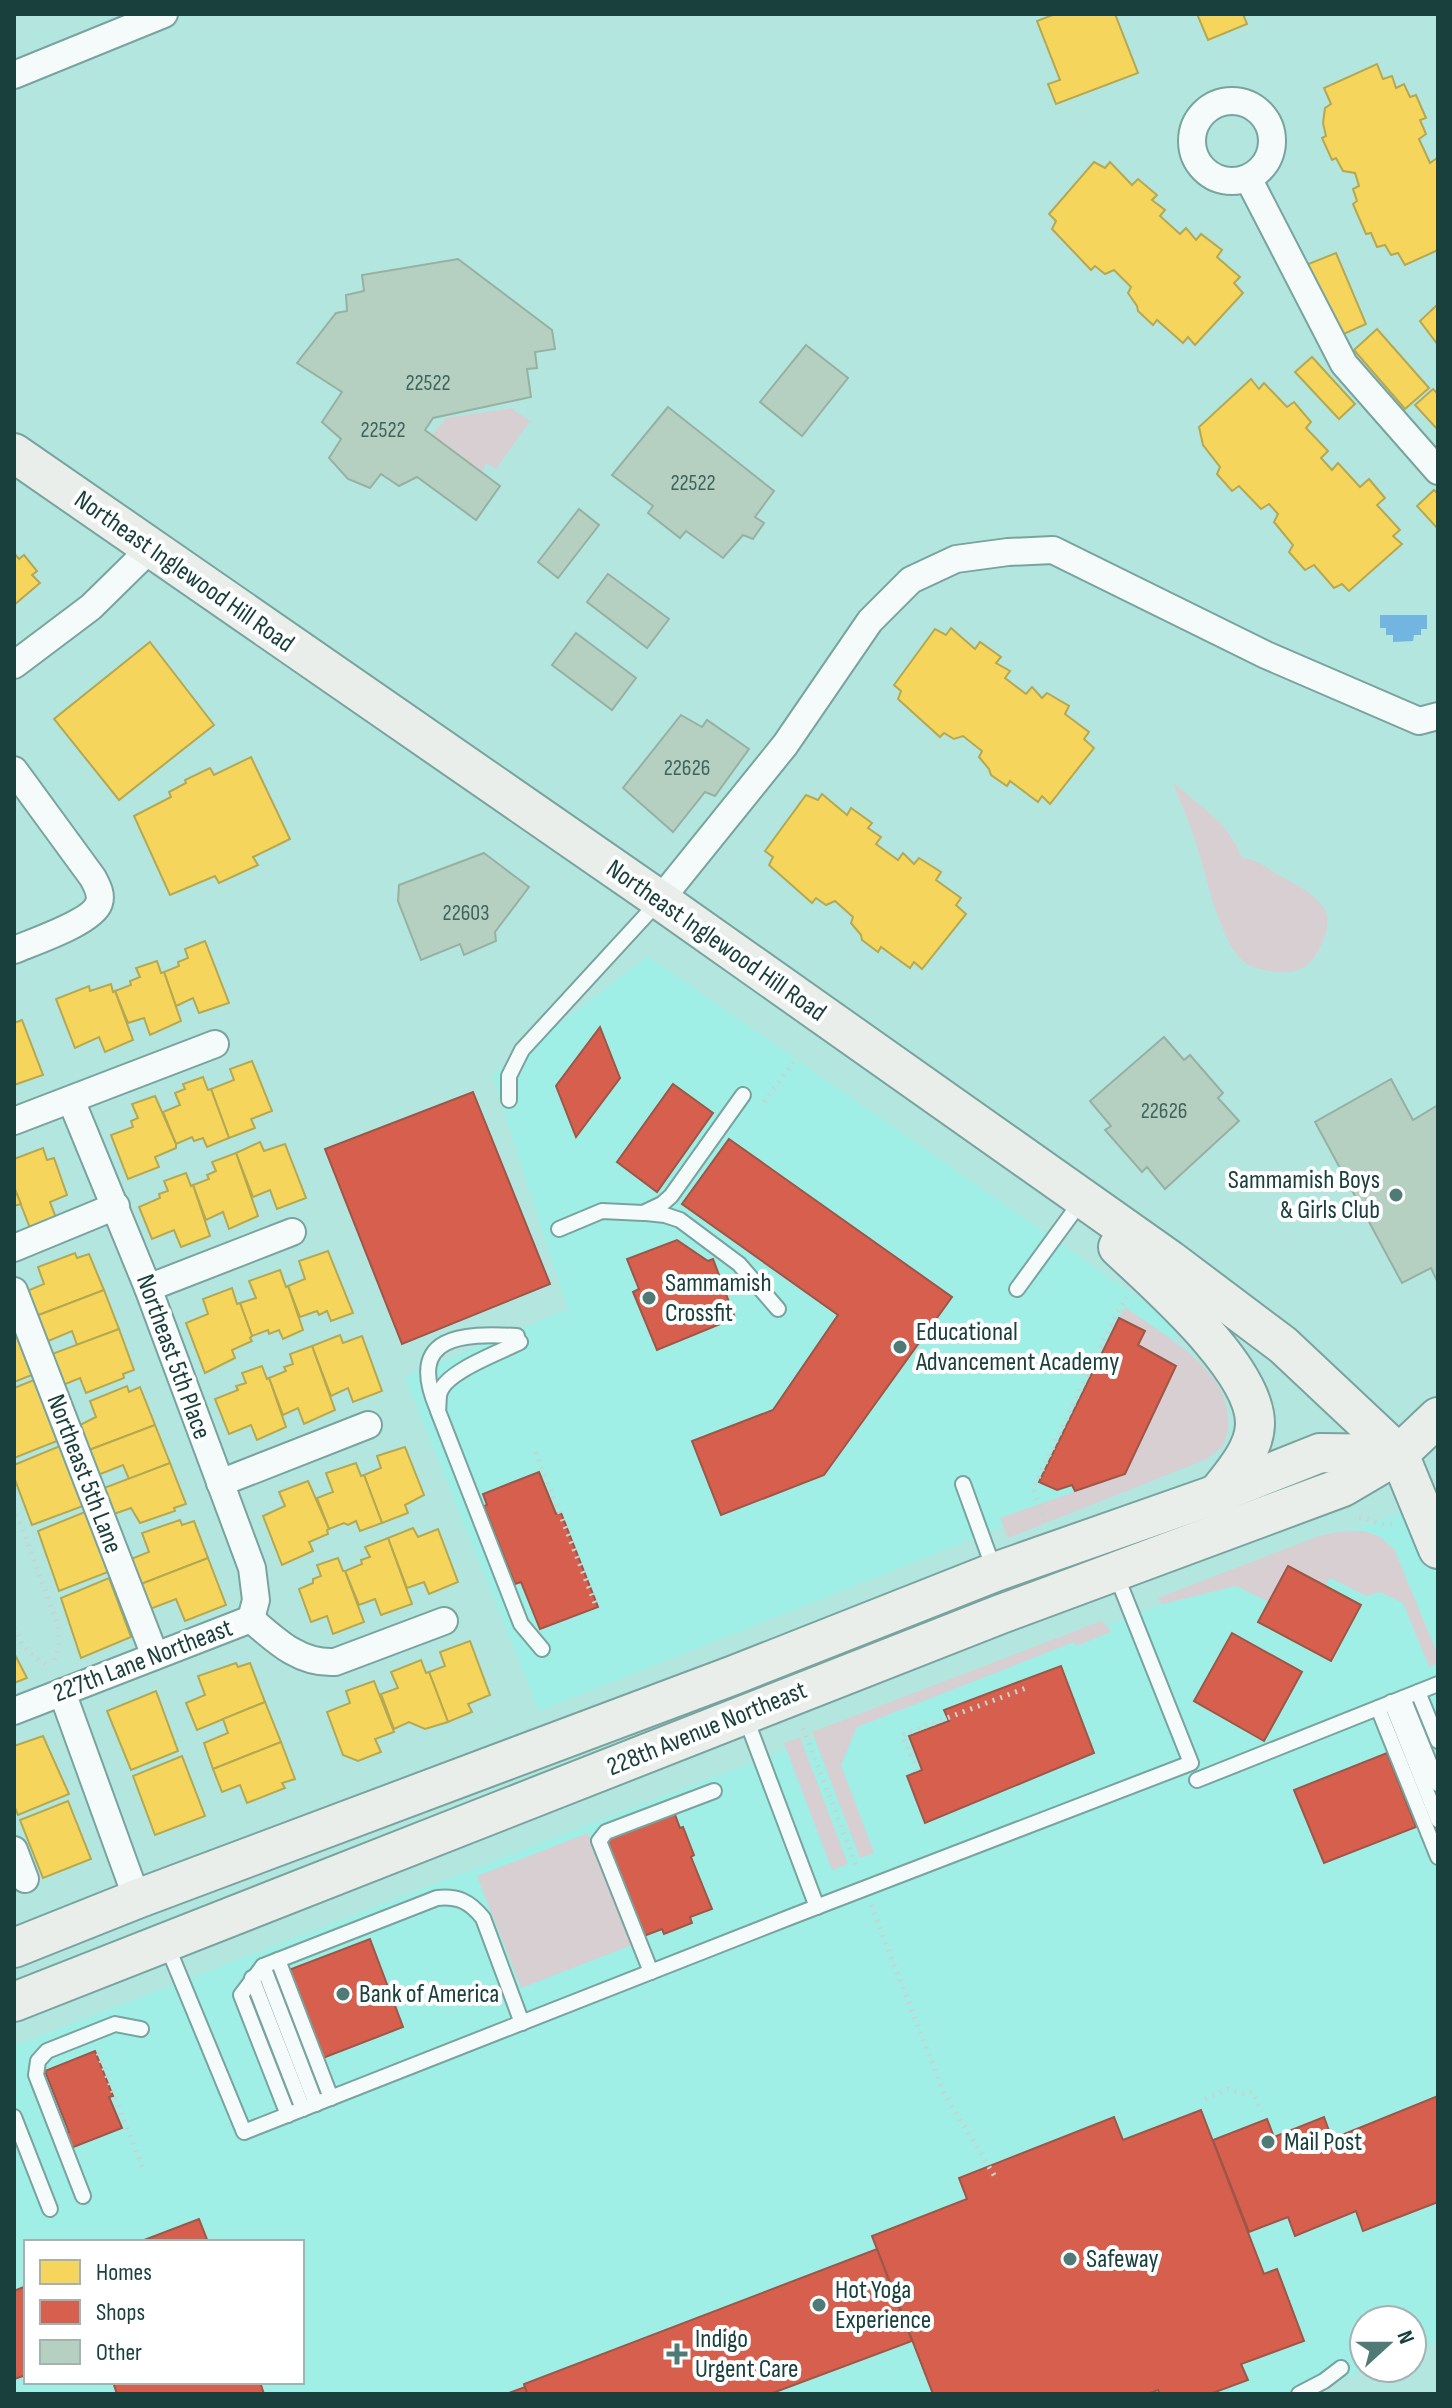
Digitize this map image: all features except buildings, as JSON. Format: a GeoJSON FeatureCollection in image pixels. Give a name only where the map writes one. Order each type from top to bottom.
{"type":"FeatureCollection","features":[{"type":"Feature","properties":{"kind":"main road","name":"Northeast Inglewood Hill Road"},"geometry":{"type":"LineString","coordinates":[[14,453],[660,900],[1036,1167],[1079,1203]]}},
{"type":"Feature","properties":{"kind":"main road"},"geometry":{"type":"LineString","coordinates":[[1079,1203],[1170,1260],[1283,1345],[1399,1454],[1438,1549]]}},
{"type":"Feature","properties":{"kind":"main road"},"geometry":{"type":"LineString","coordinates":[[1079,1203],[1190,1317],[1221,1353],[1247,1391],[1255,1409],[1255,1429],[1241,1464],[1217,1494]]}},
{"type":"Feature","properties":{"kind":"main road","name":"228th Avenue Northeast"},"geometry":{"type":"LineString","coordinates":[[14,2002],[1115,1571],[1343,1487],[1399,1454],[1438,1417]]}},
{"type":"Feature","properties":{"kind":"main road","name":"228th Avenue Northeast"},"geometry":{"type":"LineString","coordinates":[[14,1948],[734,1675],[995,1572],[1217,1494],[1320,1453],[1399,1454],[1438,1447]]}},
{"type":"Feature","properties":{"kind":"main road"},"geometry":{"type":"LineString","coordinates":[[744,1715],[763,1692],[779,1680],[893,1626],[927,1598]]}},
{"type":"Feature","properties":{"kind":"main road"},"geometry":{"type":"LineString","coordinates":[[614,1766],[641,1738],[729,1694],[734,1675]]}},
{"type":"Feature","properties":{"kind":"main road"},"geometry":{"type":"LineString","coordinates":[[165,1943],[165,1918],[177,1906],[226,1887],[292,1842]]}},
{"type":"Feature","properties":{"kind":"street"},"geometry":{"type":"LineString","coordinates":[[14,75],[164,14]]}},
{"type":"Feature","properties":{"kind":"street"},"geometry":{"type":"LineString","coordinates":[[1248,178],[1344,364],[1438,471]]}},
{"type":"Feature","properties":{"kind":"street"},"geometry":{"type":"LineString","coordinates":[[14,665],[91,607],[150,549]]}},
{"type":"Feature","properties":{"kind":"street"},"geometry":{"type":"LineString","coordinates":[[660,900],[785,745],[870,621],[911,580],[956,559],[1053,550],[1280,661],[1419,721],[1438,716]]}},
{"type":"Feature","properties":{"kind":"street"},"geometry":{"type":"LineString","coordinates":[[14,770],[99,890],[99,902],[93,913],[14,950]]}},
{"type":"Feature","properties":{"kind":"street"},"geometry":{"type":"LineString","coordinates":[[14,1121],[215,1044]]}},
{"type":"Feature","properties":{"kind":"street","name":"Northeast 5th Place"},"geometry":{"type":"LineString","coordinates":[[71,1100],[148,1288],[252,1568],[256,1600],[251,1619]]}},
{"type":"Feature","properties":{"kind":"street"},"geometry":{"type":"LineString","coordinates":[[14,1248],[116,1206]]}},
{"type":"Feature","properties":{"kind":"street"},"geometry":{"type":"LineString","coordinates":[[148,1288],[292,1232]]}},
{"type":"Feature","properties":{"kind":"street","name":"Northeast 5th Lane"},"geometry":{"type":"LineString","coordinates":[[14,1291],[155,1656]]}},
{"type":"Feature","properties":{"kind":"street"},"geometry":{"type":"LineString","coordinates":[[220,1483],[368,1425]]}},
{"type":"Feature","properties":{"kind":"street","name":"227th Lane Northeast"},"geometry":{"type":"LineString","coordinates":[[14,1711],[251,1619],[276,1641],[307,1659],[321,1663],[335,1662],[444,1621]]}},
{"type":"Feature","properties":{"kind":"street"},"geometry":{"type":"LineString","coordinates":[[62,1692],[137,1899]]}},
{"type":"Feature","properties":{"kind":"street"},"geometry":{"type":"LineString","coordinates":[[14,1850],[25,1879]]}},
{"type":"Feature","properties":{"kind":"lane"},"geometry":{"type":"LineString","coordinates":[[509,1100],[509,1076],[522,1050],[660,900]]}},
{"type":"Feature","properties":{"kind":"lane"},"geometry":{"type":"LineString","coordinates":[[643,1213],[671,1196],[743,1095]]}},
{"type":"Feature","properties":{"kind":"lane"},"geometry":{"type":"LineString","coordinates":[[1017,1289],[1079,1203]]}},
{"type":"Feature","properties":{"kind":"lane"},"geometry":{"type":"LineString","coordinates":[[559,1229],[602,1211],[665,1215],[680,1220],[739,1264],[778,1309]]}},
{"type":"Feature","properties":{"kind":"lane"},"geometry":{"type":"LineString","coordinates":[[438,1411],[440,1390],[450,1379],[519,1339],[483,1334],[452,1339],[437,1350],[428,1362],[426,1375],[430,1391],[521,1624],[542,1649]]}},
{"type":"Feature","properties":{"kind":"lane"},"geometry":{"type":"LineString","coordinates":[[963,1484],[995,1572]]}},
{"type":"Feature","properties":{"kind":"lane"},"geometry":{"type":"LineString","coordinates":[[165,1943],[244,2132],[1191,1763],[1115,1571]]}},
{"type":"Feature","properties":{"kind":"lane"},"geometry":{"type":"LineString","coordinates":[[1197,1780],[1438,1684]]}},
{"type":"Feature","properties":{"kind":"lane"},"geometry":{"type":"LineString","coordinates":[[1418,1692],[1438,1741]]}},
{"type":"Feature","properties":{"kind":"lane"},"geometry":{"type":"LineString","coordinates":[[1391,1703],[1438,1784]]}},
{"type":"Feature","properties":{"kind":"lane"},"geometry":{"type":"LineString","coordinates":[[1391,1703],[1438,1820]]}},
{"type":"Feature","properties":{"kind":"lane"},"geometry":{"type":"LineString","coordinates":[[1391,1703],[1438,1857]]}},
{"type":"Feature","properties":{"kind":"lane"},"geometry":{"type":"LineString","coordinates":[[744,1715],[817,1907]]}},
{"type":"Feature","properties":{"kind":"lane"},"geometry":{"type":"LineString","coordinates":[[651,1972],[599,1841],[606,1832],[714,1791]]}},
{"type":"Feature","properties":{"kind":"lane"},"geometry":{"type":"LineString","coordinates":[[288,2115],[241,1995],[263,1966],[278,1960],[437,1898],[454,1897],[473,1905],[483,1918],[522,2023]]}},
{"type":"Feature","properties":{"kind":"lane"},"geometry":{"type":"LineString","coordinates":[[278,1960],[331,2098]]}},
{"type":"Feature","properties":{"kind":"lane"},"geometry":{"type":"LineString","coordinates":[[263,1966],[310,2107]]}},
{"type":"Feature","properties":{"kind":"lane"},"geometry":{"type":"LineString","coordinates":[[252,1978],[310,2107]]}},
{"type":"Feature","properties":{"kind":"lane"},"geometry":{"type":"LineString","coordinates":[[83,2196],[36,2075],[38,2061],[47,2051],[115,2024],[141,2029]]}},
{"type":"Feature","properties":{"kind":"lane"},"geometry":{"type":"LineString","coordinates":[[16,2123],[50,2209]]}},
{"type":"Feature","properties":{"kind":"lane"},"geometry":{"type":"LineString","coordinates":[[1299,2394],[1341,2368]]}},
{"type":"Feature","properties":{"kind":"path"},"geometry":{"type":"LineString","coordinates":[[1049,1529],[1033,1489],[1128,1296]]}},
{"type":"Feature","properties":{"kind":"path"},"geometry":{"type":"LineString","coordinates":[[536,1452],[595,1603]]}},
{"type":"Feature","properties":{"kind":"path"},"geometry":{"type":"LineString","coordinates":[[14,1507],[58,1624],[59,1646],[51,1666],[33,1659],[21,1644],[14,1627]]}},
{"type":"Feature","properties":{"kind":"path"},"geometry":{"type":"LineString","coordinates":[[1365,1517],[1385,1526]]}},
{"type":"Feature","properties":{"kind":"path"},"geometry":{"type":"LineString","coordinates":[[917,1771],[902,1735],[1026,1688]]}},
{"type":"Feature","properties":{"kind":"path"},"geometry":{"type":"LineString","coordinates":[[803,1728],[943,2091],[997,2180]]}},
{"type":"Feature","properties":{"kind":"path"},"geometry":{"type":"LineString","coordinates":[[91,2034],[144,2172]]}},
{"type":"Feature","properties":{"kind":"path"},"geometry":{"type":"LineString","coordinates":[[1205,2099],[1228,2089],[1244,2094],[1253,2092],[1261,2112]]}},
{"type":"Feature","properties":{"kind":"shaded area"},"geometry":{"type":"Polygon","coordinates":[[[511,408],[530,421],[496,469],[487,463],[482,471],[432,435],[446,418],[511,408]]]}},
{"type":"Feature","properties":{"kind":"shaded area"},"geometry":{"type":"Polygon","coordinates":[[[1380,615],[1427,615],[1427,629],[1421,629],[1421,635],[1414,635],[1413,641],[1393,642],[1393,635],[1386,635],[1386,628],[1380,628],[1380,615]]]}},
{"type":"Feature","properties":{"kind":"shaded area"},"geometry":{"type":"Polygon","coordinates":[[[1173,782],[1221,823],[1242,858],[1258,862],[1298,886],[1324,908],[1327,927],[1320,948],[1310,963],[1288,972],[1269,971],[1248,965],[1236,953],[1220,922],[1193,834],[1173,782]]]}},
{"type":"Feature","properties":{"kind":"shaded area"},"geometry":{"type":"Polygon","coordinates":[[[648,956],[1173,1322],[1189,1453],[539,1711],[405,1377],[568,1309],[492,1075],[648,956]]]}},
{"type":"Feature","properties":{"kind":"shaded area"},"geometry":{"type":"Polygon","coordinates":[[[1125,1307],[1192,1356],[1219,1386],[1226,1404],[1228,1426],[1224,1442],[1207,1459],[1008,1538],[1000,1518],[1125,1474],[1176,1366],[1138,1345],[1145,1331],[1119,1318],[1125,1307]]]}},
{"type":"Feature","properties":{"kind":"shaded area"},"geometry":{"type":"Polygon","coordinates":[[[1438,1498],[1438,2342],[1428,2346],[1428,2304],[1348,2304],[1348,2377],[1304,2394],[14,2394],[14,2046],[1438,1498]]]}},
{"type":"Feature","properties":{"kind":"shaded area"},"geometry":{"type":"Polygon","coordinates":[[[1363,1531],[1379,1536],[1394,1549],[1438,1655],[1438,1663],[1429,1667],[1403,1603],[1380,1592],[1366,1596],[1330,1578],[1325,1585],[1289,1566],[1269,1602],[1236,1586],[1162,1604],[1158,1598],[1319,1536],[1363,1531]]]}},
{"type":"Feature","properties":{"kind":"shaded area"},"geometry":{"type":"Polygon","coordinates":[[[1101,1621],[1111,1632],[1076,1646],[1074,1642],[857,1727],[841,1765],[874,1853],[860,1858],[812,1732],[1101,1621]]]}},
{"type":"Feature","properties":{"kind":"shaded area"},"geometry":{"type":"Polygon","coordinates":[[[800,1737],[848,1864],[832,1870],[784,1743],[800,1737]]]}},
{"type":"Feature","properties":{"kind":"shaded area"},"geometry":{"type":"Polygon","coordinates":[[[588,1833],[632,1945],[521,1988],[477,1876],[588,1833]]]}},
{"type":"Feature","properties":{"kind":"place","name":"Sammamish Boys & Girls Club"},"geometry":{"type":"Point","coordinates":[1396,1195]}},
{"type":"Feature","properties":{"kind":"place","name":"Sammamish Crossfit"},"geometry":{"type":"Point","coordinates":[649,1298]}},
{"type":"Feature","properties":{"kind":"place","name":"Educational Advancement Academy"},"geometry":{"type":"Point","coordinates":[900,1347]}},
{"type":"Feature","properties":{"kind":"place","name":"Bank of America"},"geometry":{"type":"Point","coordinates":[343,1994]}},
{"type":"Feature","properties":{"kind":"place","name":"Mail Post"},"geometry":{"type":"Point","coordinates":[1268,2142]}},
{"type":"Feature","properties":{"kind":"place","name":"Safeway"},"geometry":{"type":"Point","coordinates":[1070,2259]}},
{"type":"Feature","properties":{"kind":"place","name":"Hot Yoga Experience"},"geometry":{"type":"Point","coordinates":[819,2305]}},
{"type":"Feature","properties":{"kind":"place","name":"Indigo Urgent Care"},"geometry":{"type":"Point","coordinates":[677,2354]}}]}
